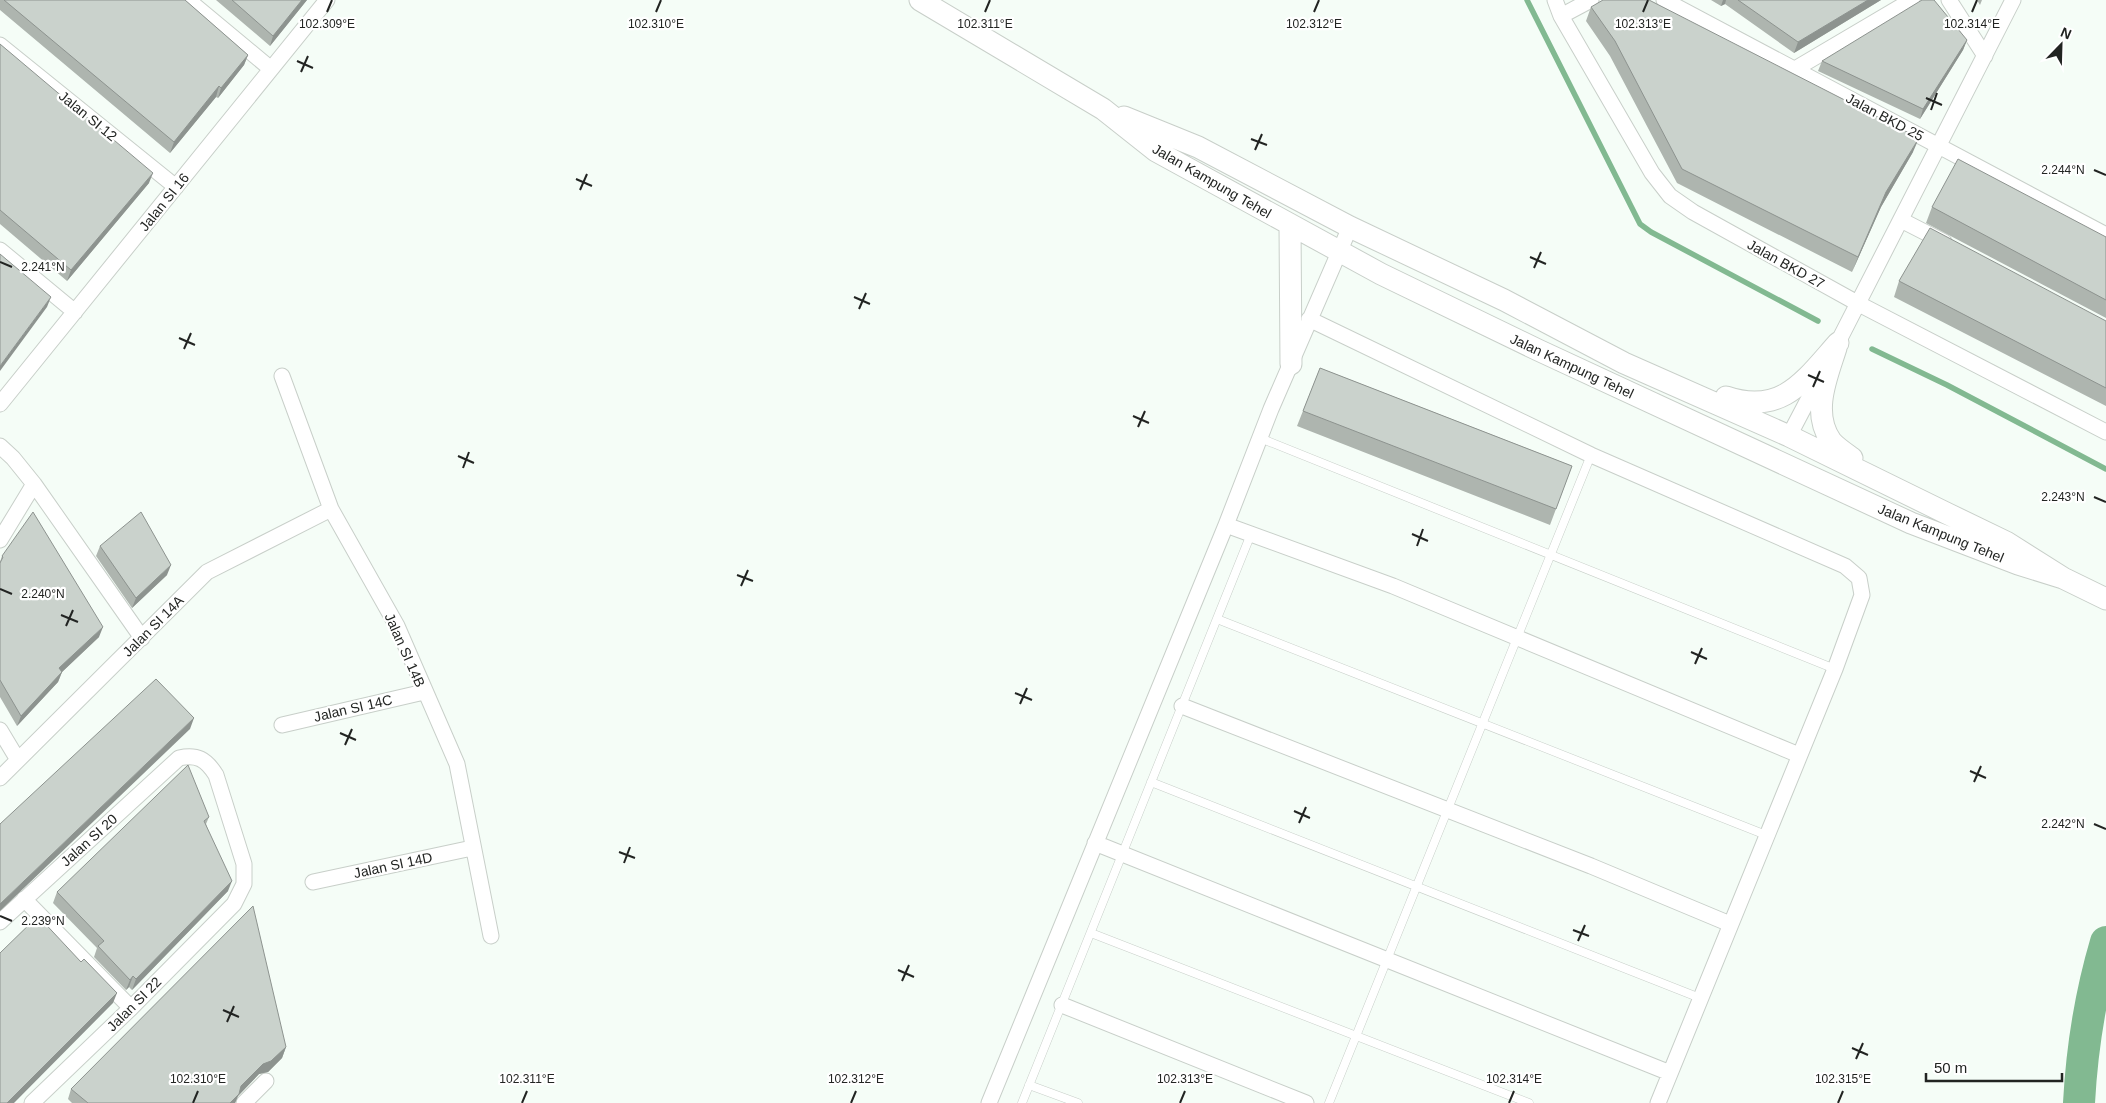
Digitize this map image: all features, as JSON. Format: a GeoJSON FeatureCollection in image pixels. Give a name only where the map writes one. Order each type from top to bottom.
{"type":"FeatureCollection","features":[{"type":"Feature","properties":{"kind":"main road","name":"Jalan Kampung Tehel"},"geometry":{"type":"LineString","coordinates":[[920,0],[1103,109],[1156,150],[1339,252],[1538,350],[1911,524],[2018,564],[2063,578]]}},
{"type":"Feature","properties":{"kind":"main road","name":"Jalan Kampung Tehel"},"geometry":{"type":"LineString","coordinates":[[1103,109],[1169,134],[1214,155],[1350,227],[1504,300],[1624,363],[1790,436],[1946,512],[2006,542],[2063,578],[2106,599]]}},
{"type":"Feature","properties":{"kind":"main road"},"geometry":{"type":"LineString","coordinates":[[1290,225],[1291,364]]}},
{"type":"Feature","properties":{"kind":"main road"},"geometry":{"type":"LineString","coordinates":[[1624,363],[1750,404],[1771,401],[1791,391],[1838,342]]}},
{"type":"Feature","properties":{"kind":"main road"},"geometry":{"type":"LineString","coordinates":[[1838,342],[1821,408],[1823,426],[1832,442],[1852,458],[1946,512]]}},
{"type":"Feature","properties":{"kind":"main road"},"geometry":{"type":"LineString","coordinates":[[1538,350],[1635,385],[1749,437],[1768,440],[1790,436],[1798,455],[1807,464],[1882,502],[1911,524]]}},
{"type":"Feature","properties":{"kind":"street"},"geometry":{"type":"LineString","coordinates":[[188,0],[271,70]]}},
{"type":"Feature","properties":{"kind":"street","name":"Jalan SI 16"},"geometry":{"type":"LineString","coordinates":[[0,404],[327,0]]}},
{"type":"Feature","properties":{"kind":"street","name":"Jalan BKD 27"},"geometry":{"type":"LineString","coordinates":[[1555,0],[1561,16],[1652,173],[1670,196],[1693,212],[1859,304],[2106,432]]}},
{"type":"Feature","properties":{"kind":"street"},"geometry":{"type":"LineString","coordinates":[[1561,16],[1591,0]]}},
{"type":"Feature","properties":{"kind":"street","name":"Jalan BKD 25"},"geometry":{"type":"LineString","coordinates":[[1664,0],[2106,235]]}},
{"type":"Feature","properties":{"kind":"street"},"geometry":{"type":"LineString","coordinates":[[1795,69],[1912,0]]}},
{"type":"Feature","properties":{"kind":"street"},"geometry":{"type":"LineString","coordinates":[[1949,0],[1985,56]]}},
{"type":"Feature","properties":{"kind":"street"},"geometry":{"type":"LineString","coordinates":[[1790,436],[2014,0]]}},
{"type":"Feature","properties":{"kind":"street","name":"Jalan SI 12"},"geometry":{"type":"LineString","coordinates":[[0,45],[176,187]]}},
{"type":"Feature","properties":{"kind":"street"},"geometry":{"type":"LineString","coordinates":[[1901,220],[1961,251]]}},
{"type":"Feature","properties":{"kind":"street"},"geometry":{"type":"LineString","coordinates":[[989,1103],[1309,319],[1350,227]]}},
{"type":"Feature","properties":{"kind":"street"},"geometry":{"type":"LineString","coordinates":[[0,250],[75,312]]}},
{"type":"Feature","properties":{"kind":"street"},"geometry":{"type":"LineString","coordinates":[[1309,319],[1591,455],[1845,566],[1859,578],[1862,595],[1835,669],[1658,1103]]}},
{"type":"Feature","properties":{"kind":"street","name":"Jalan SI 14B"},"geometry":{"type":"LineString","coordinates":[[282,376],[331,509],[397,626],[424,692],[457,764],[472,848],[492,936]]}},
{"type":"Feature","properties":{"kind":"street"},"geometry":{"type":"LineString","coordinates":[[0,446],[13,458],[34,484],[142,638]]}},
{"type":"Feature","properties":{"kind":"street"},"geometry":{"type":"LineString","coordinates":[[0,540],[34,484]]}},
{"type":"Feature","properties":{"kind":"street","name":"Jalan SI 14A"},"geometry":{"type":"LineString","coordinates":[[0,778],[207,572],[331,509]]}},
{"type":"Feature","properties":{"kind":"street"},"geometry":{"type":"LineString","coordinates":[[1226,525],[1393,586],[1799,755]]}},
{"type":"Feature","properties":{"kind":"street","name":"Jalan SI 14C"},"geometry":{"type":"LineString","coordinates":[[282,725],[424,692]]}},
{"type":"Feature","properties":{"kind":"street"},"geometry":{"type":"LineString","coordinates":[[1182,706],[1448,810],[1730,924]]}},
{"type":"Feature","properties":{"kind":"street"},"geometry":{"type":"LineString","coordinates":[[0,730],[18,760]]}},
{"type":"Feature","properties":{"kind":"street","name":"Jalan SI 20"},"geometry":{"type":"LineString","coordinates":[[0,922],[179,758],[190,756],[200,757],[209,763],[216,774],[244,864],[244,884],[234,904]]}},
{"type":"Feature","properties":{"kind":"street"},"geometry":{"type":"LineString","coordinates":[[1095,842],[1670,1073]]}},
{"type":"Feature","properties":{"kind":"street","name":"Jalan SI 14D"},"geometry":{"type":"LineString","coordinates":[[313,882],[472,848]]}},
{"type":"Feature","properties":{"kind":"street"},"geometry":{"type":"LineString","coordinates":[[24,899],[131,1008]]}},
{"type":"Feature","properties":{"kind":"street","name":"Jalan SI 22"},"geometry":{"type":"LineString","coordinates":[[41,1100],[234,904]]}},
{"type":"Feature","properties":{"kind":"street"},"geometry":{"type":"LineString","coordinates":[[1062,1005],[1306,1103]]}},
{"type":"Feature","properties":{"kind":"street"},"geometry":{"type":"LineString","coordinates":[[244,1103],[266,1081]]}},
{"type":"Feature","properties":{"kind":"lane"},"geometry":{"type":"LineString","coordinates":[[1260,438],[1835,669]]}},
{"type":"Feature","properties":{"kind":"lane"},"geometry":{"type":"LineString","coordinates":[[1329,1103],[1591,455]]}},
{"type":"Feature","properties":{"kind":"lane"},"geometry":{"type":"LineString","coordinates":[[1022,1103],[1250,534]]}},
{"type":"Feature","properties":{"kind":"lane"},"geometry":{"type":"LineString","coordinates":[[1217,619],[1766,835]]}},
{"type":"Feature","properties":{"kind":"lane"},"geometry":{"type":"LineString","coordinates":[[1151,782],[1417,885],[1700,998]]}},
{"type":"Feature","properties":{"kind":"lane"},"geometry":{"type":"LineString","coordinates":[[1091,932],[1529,1103]]}},
{"type":"Feature","properties":{"kind":"lane"},"geometry":{"type":"LineString","coordinates":[[1029,1085],[1078,1103]]}},
{"type":"Feature","properties":{"kind":"building"},"geometry":{"type":"Polygon","coordinates":[[[4,0],[185,0],[248,55],[221,88],[219,86],[174,142],[4,0]]]}},
{"type":"Feature","properties":{"kind":"building"},"geometry":{"type":"Polygon","coordinates":[[[232,0],[302,0],[273,36],[232,0]]]}},
{"type":"Feature","properties":{"kind":"building"},"geometry":{"type":"Polygon","coordinates":[[[1603,0],[1649,0],[1919,138],[1886,192],[1858,257],[1682,169],[1615,41],[1591,7],[1603,0]]]}},
{"type":"Feature","properties":{"kind":"building"},"geometry":{"type":"Polygon","coordinates":[[[1738,0],[1868,0],[1798,42],[1738,0]]]}},
{"type":"Feature","properties":{"kind":"building"},"geometry":{"type":"Polygon","coordinates":[[[1922,0],[1934,0],[1967,40],[1923,109],[1822,61],[1922,0]]]}},
{"type":"Feature","properties":{"kind":"building"},"geometry":{"type":"Polygon","coordinates":[[[0,44],[153,173],[71,270],[0,210],[0,44]]]}},
{"type":"Feature","properties":{"kind":"building"},"geometry":{"type":"Polygon","coordinates":[[[1958,159],[2106,237],[2106,300],[1932,207],[1958,159]]]}},
{"type":"Feature","properties":{"kind":"building"},"geometry":{"type":"Polygon","coordinates":[[[1930,228],[2106,321],[2106,388],[1899,281],[1930,228]]]}},
{"type":"Feature","properties":{"kind":"building"},"geometry":{"type":"Polygon","coordinates":[[[0,254],[51,297],[0,366],[0,254]]]}},
{"type":"Feature","properties":{"kind":"building"},"geometry":{"type":"Polygon","coordinates":[[[1320,368],[1572,466],[1556,509],[1303,411],[1320,368]]]}},
{"type":"Feature","properties":{"kind":"building"},"geometry":{"type":"Polygon","coordinates":[[[33,512],[103,627],[59,668],[62,672],[21,716],[0,680],[0,563],[2,556],[33,512]]]}},
{"type":"Feature","properties":{"kind":"building"},"geometry":{"type":"Polygon","coordinates":[[[141,512],[171,565],[136,598],[100,546],[141,512]]]}},
{"type":"Feature","properties":{"kind":"building"},"geometry":{"type":"Polygon","coordinates":[[[156,679],[194,718],[0,904],[0,824],[156,679]]]}},
{"type":"Feature","properties":{"kind":"building"},"geometry":{"type":"Polygon","coordinates":[[[188,765],[209,817],[204,821],[232,881],[136,979],[133,976],[130,980],[98,946],[104,941],[57,892],[188,765]]]}},
{"type":"Feature","properties":{"kind":"building"},"geometry":{"type":"Polygon","coordinates":[[[253,906],[286,1047],[271,1061],[263,1064],[241,1086],[239,1094],[230,1103],[88,1103],[71,1089],[253,906]]]}},
{"type":"Feature","properties":{"kind":"building"},"geometry":{"type":"Polygon","coordinates":[[[38,916],[81,962],[84,959],[117,993],[7,1103],[0,1103],[0,953],[38,916]]]}},
{"type":"Feature","properties":{"kind":"waterway"},"geometry":{"type":"LineString","coordinates":[[1527,0],[1640,224],[1651,232],[1818,321]]}},
{"type":"Feature","properties":{"kind":"waterway"},"geometry":{"type":"LineString","coordinates":[[1872,349],[1947,385],[2106,469]]}},
{"type":"Feature","properties":{"kind":"waterway"},"geometry":{"type":"LineString","coordinates":[[2079,1103],[2082,1062],[2088,1022],[2095,982],[2106,942]]}}]}
